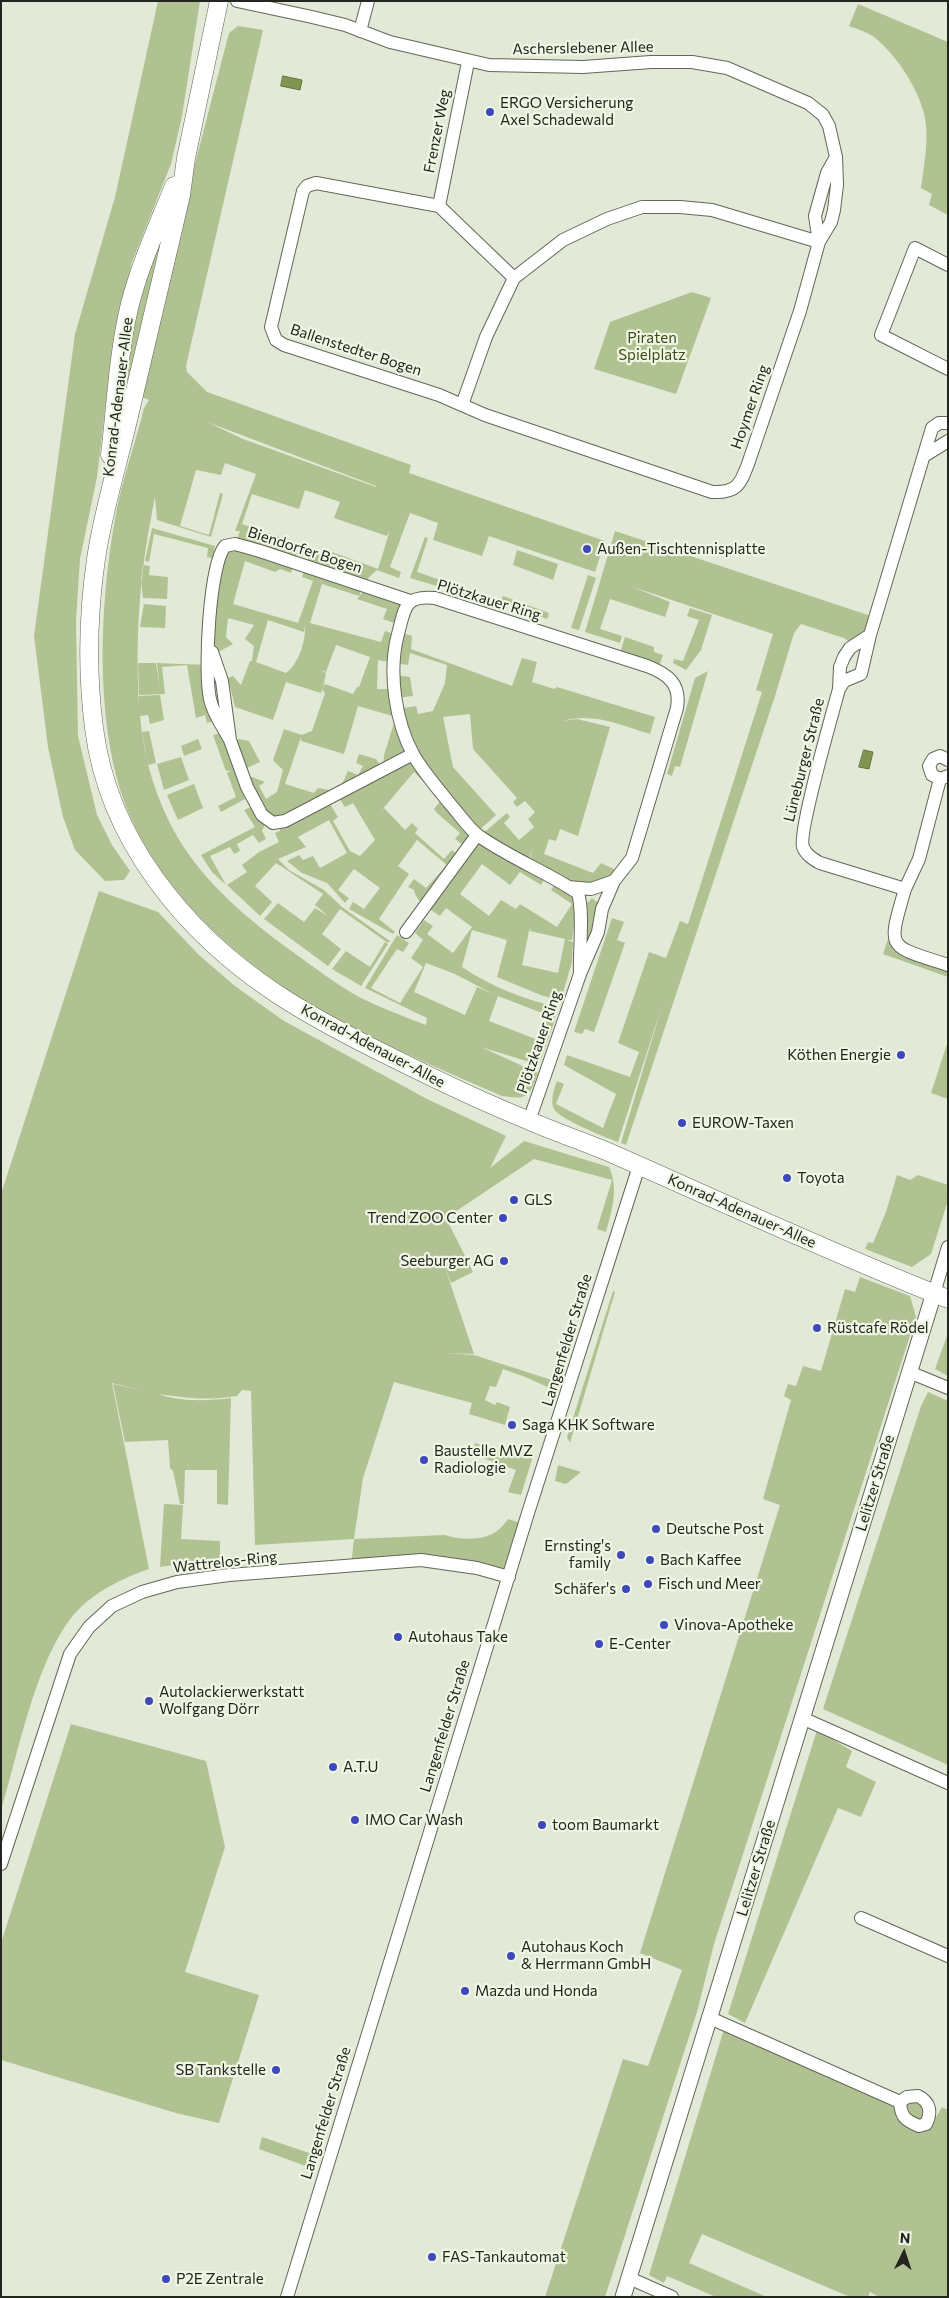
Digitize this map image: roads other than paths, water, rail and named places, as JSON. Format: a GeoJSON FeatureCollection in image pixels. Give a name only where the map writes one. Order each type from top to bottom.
{"type":"FeatureCollection","features":[{"type":"Feature","properties":{"kind":"main road","name":"Konrad-Adenauer-Allee"},"geometry":{"type":"LineString","coordinates":[[219,1],[186,158],[181,195],[96,559],[90,638],[90,682],[94,728],[100,763],[122,825],[136,850],[158,882],[208,940],[274,993],[346,1035],[450,1086],[529,1121],[639,1166],[791,1235],[941,1296]]}},
{"type":"Feature","properties":{"kind":"main road","name":"Konrad-Adenauer-Allee"},"geometry":{"type":"LineString","coordinates":[[102,528],[122,342],[130,303],[151,236],[186,158]]}},
{"type":"Feature","properties":{"kind":"street","name":"Ascherslebener Allee"},"geometry":{"type":"LineString","coordinates":[[237,1],[312,17],[390,42],[468,62],[534,68],[692,62],[727,68],[808,103],[823,116],[829,126],[836,157],[827,173],[815,216],[819,242]]}},
{"type":"Feature","properties":{"kind":"street"},"geometry":{"type":"LineString","coordinates":[[360,31],[368,1]]}},
{"type":"Feature","properties":{"kind":"street","name":"Frenzer Weg"},"geometry":{"type":"LineString","coordinates":[[439,206],[468,62]]}},
{"type":"Feature","properties":{"kind":"street","name":"Ballenstedter Bogen"},"geometry":{"type":"LineString","coordinates":[[439,206],[316,183],[307,186],[301,197],[271,328],[276,340],[284,345],[439,395],[462,405]]}},
{"type":"Feature","properties":{"kind":"street"},"geometry":{"type":"LineString","coordinates":[[439,206],[514,278]]}},
{"type":"Feature","properties":{"kind":"street"},"geometry":{"type":"LineString","coordinates":[[462,405],[486,337],[514,278],[563,240],[607,219],[642,207],[680,207],[712,210],[819,242]]}},
{"type":"Feature","properties":{"kind":"street","name":"Hoymer Ring"},"geometry":{"type":"LineString","coordinates":[[462,405],[508,425],[712,492],[725,492],[734,489],[741,482],[748,464],[800,310],[819,242]]}},
{"type":"Feature","properties":{"kind":"street"},"geometry":{"type":"LineString","coordinates":[[948,265],[915,248],[881,335],[948,369]]}},
{"type":"Feature","properties":{"kind":"street","name":"Lüneburger Straße"},"geometry":{"type":"LineString","coordinates":[[839,689],[844,681],[860,674],[932,428],[939,423],[948,423]]}},
{"type":"Feature","properties":{"kind":"street"},"geometry":{"type":"LineString","coordinates":[[924,456],[948,441]]}},
{"type":"Feature","properties":{"kind":"street","name":"Biendorfer Bogen"},"geometry":{"type":"LineString","coordinates":[[410,601],[260,551],[231,544],[222,549],[216,567],[209,640],[222,681],[230,740],[240,771],[262,815],[273,823],[285,821],[413,754]]}},
{"type":"Feature","properties":{"kind":"street","name":"Plötzkauer Ring"},"geometry":{"type":"LineString","coordinates":[[410,601],[420,596],[435,598],[647,666],[662,672],[674,683],[679,697],[632,858],[614,881],[602,908],[598,932],[580,974],[529,1121]]}},
{"type":"Feature","properties":{"kind":"street"},"geometry":{"type":"LineString","coordinates":[[410,601],[397,638],[395,691],[398,710],[413,754],[427,777],[477,835],[578,893],[582,906]]}},
{"type":"Feature","properties":{"kind":"street","name":"Lüneburger Straße"},"geometry":{"type":"LineString","coordinates":[[870,635],[850,648],[840,667],[839,689],[805,822],[803,847],[808,855],[820,863],[905,888]]}},
{"type":"Feature","properties":{"kind":"street"},"geometry":{"type":"LineString","coordinates":[[948,760],[940,756],[934,759],[929,766],[932,775],[944,777],[919,859],[905,888],[894,924],[894,940],[906,952],[948,965]]}},
{"type":"Feature","properties":{"kind":"street"},"geometry":{"type":"LineString","coordinates":[[406,932],[477,835]]}},
{"type":"Feature","properties":{"kind":"street"},"geometry":{"type":"LineString","coordinates":[[568,887],[591,889],[614,881]]}},
{"type":"Feature","properties":{"kind":"street","name":"Plötzkauer Ring"},"geometry":{"type":"LineString","coordinates":[[580,974],[582,906],[592,896],[614,881]]}},
{"type":"Feature","properties":{"kind":"street"},"geometry":{"type":"LineString","coordinates":[[568,887],[592,896],[599,901],[602,908]]}},
{"type":"Feature","properties":{"kind":"street","name":"Langenfelder Straße"},"geometry":{"type":"LineString","coordinates":[[287,2297],[508,1577],[639,1166]]}},
{"type":"Feature","properties":{"kind":"street","name":"Lelitzer Straße"},"geometry":{"type":"LineString","coordinates":[[624,2297],[909,1372],[941,1296],[948,1247]]}},
{"type":"Feature","properties":{"kind":"street"},"geometry":{"type":"LineString","coordinates":[[909,1372],[948,1388]]}},
{"type":"Feature","properties":{"kind":"street","name":"Wattrelos-Ring"},"geometry":{"type":"LineString","coordinates":[[1,1864],[70,1654],[89,1627],[112,1606],[158,1587],[201,1578],[420,1560],[476,1568],[508,1577]]}},
{"type":"Feature","properties":{"kind":"street"},"geometry":{"type":"LineString","coordinates":[[802,1718],[948,1783]]}},
{"type":"Feature","properties":{"kind":"street"},"geometry":{"type":"LineString","coordinates":[[861,1918],[948,1956]]}},
{"type":"Feature","properties":{"kind":"street"},"geometry":{"type":"LineString","coordinates":[[710,2018],[900,2102]]}},
{"type":"Feature","properties":{"kind":"street"},"geometry":{"type":"LineString","coordinates":[[629,2278],[672,2297]]}},
{"type":"Feature","properties":{"kind":"place","name":"ERGO Versicherung Axel Schadewald"},"geometry":{"type":"Point","coordinates":[490,112]}},
{"type":"Feature","properties":{"kind":"place","name":"Außen-Tischtennisplatte"},"geometry":{"type":"Point","coordinates":[587,549]}},
{"type":"Feature","properties":{"kind":"place","name":"Köthen Energie"},"geometry":{"type":"Point","coordinates":[901,1055]}},
{"type":"Feature","properties":{"kind":"place","name":"EUROW-Taxen"},"geometry":{"type":"Point","coordinates":[682,1123]}},
{"type":"Feature","properties":{"kind":"place","name":"Toyota"},"geometry":{"type":"Point","coordinates":[787,1178]}},
{"type":"Feature","properties":{"kind":"place","name":"GLS"},"geometry":{"type":"Point","coordinates":[514,1200]}},
{"type":"Feature","properties":{"kind":"place","name":"Trend ZOO Center"},"geometry":{"type":"Point","coordinates":[503,1218]}},
{"type":"Feature","properties":{"kind":"place","name":"Seeburger AG"},"geometry":{"type":"Point","coordinates":[504,1261]}},
{"type":"Feature","properties":{"kind":"place","name":"Rüstcafe Rödel"},"geometry":{"type":"Point","coordinates":[817,1328]}},
{"type":"Feature","properties":{"kind":"place","name":"Saga KHK Software"},"geometry":{"type":"Point","coordinates":[512,1425]}},
{"type":"Feature","properties":{"kind":"place","name":"Baustelle MVZ Radiologie"},"geometry":{"type":"Point","coordinates":[424,1460]}},
{"type":"Feature","properties":{"kind":"place","name":"Deutsche Post"},"geometry":{"type":"Point","coordinates":[656,1529]}},
{"type":"Feature","properties":{"kind":"place","name":"Ernsting's family"},"geometry":{"type":"Point","coordinates":[621,1555]}},
{"type":"Feature","properties":{"kind":"place","name":"Bach Kaffee"},"geometry":{"type":"Point","coordinates":[650,1560]}},
{"type":"Feature","properties":{"kind":"place","name":"Fisch und Meer"},"geometry":{"type":"Point","coordinates":[648,1584]}},
{"type":"Feature","properties":{"kind":"place","name":"Schäfer's"},"geometry":{"type":"Point","coordinates":[626,1589]}},
{"type":"Feature","properties":{"kind":"place","name":"Vinova-Apotheke"},"geometry":{"type":"Point","coordinates":[664,1625]}},
{"type":"Feature","properties":{"kind":"place","name":"Autohaus Take"},"geometry":{"type":"Point","coordinates":[398,1637]}},
{"type":"Feature","properties":{"kind":"place","name":"E-Center"},"geometry":{"type":"Point","coordinates":[599,1644]}},
{"type":"Feature","properties":{"kind":"place","name":"Autolackierwerkstatt Wolfgang Dörr"},"geometry":{"type":"Point","coordinates":[149,1701]}},
{"type":"Feature","properties":{"kind":"place","name":"A.T.U"},"geometry":{"type":"Point","coordinates":[333,1767]}},
{"type":"Feature","properties":{"kind":"place","name":"IMO Car Wash"},"geometry":{"type":"Point","coordinates":[355,1820]}},
{"type":"Feature","properties":{"kind":"place","name":"toom Baumarkt"},"geometry":{"type":"Point","coordinates":[542,1825]}},
{"type":"Feature","properties":{"kind":"place","name":"Autohaus Koch & Herrmann GmbH"},"geometry":{"type":"Point","coordinates":[511,1956]}},
{"type":"Feature","properties":{"kind":"place","name":"Mazda und Honda"},"geometry":{"type":"Point","coordinates":[465,1991]}},
{"type":"Feature","properties":{"kind":"place","name":"SB Tankstelle"},"geometry":{"type":"Point","coordinates":[276,2070]}},
{"type":"Feature","properties":{"kind":"place","name":"FAS-Tankautomat"},"geometry":{"type":"Point","coordinates":[432,2257]}},
{"type":"Feature","properties":{"kind":"place","name":"P2E Zentrale"},"geometry":{"type":"Point","coordinates":[166,2279]}},
{"type":"Feature","properties":{"kind":"park label","name":"Piraten Spielplatz"},"geometry":{"type":"Point","coordinates":[652,346]}}]}
